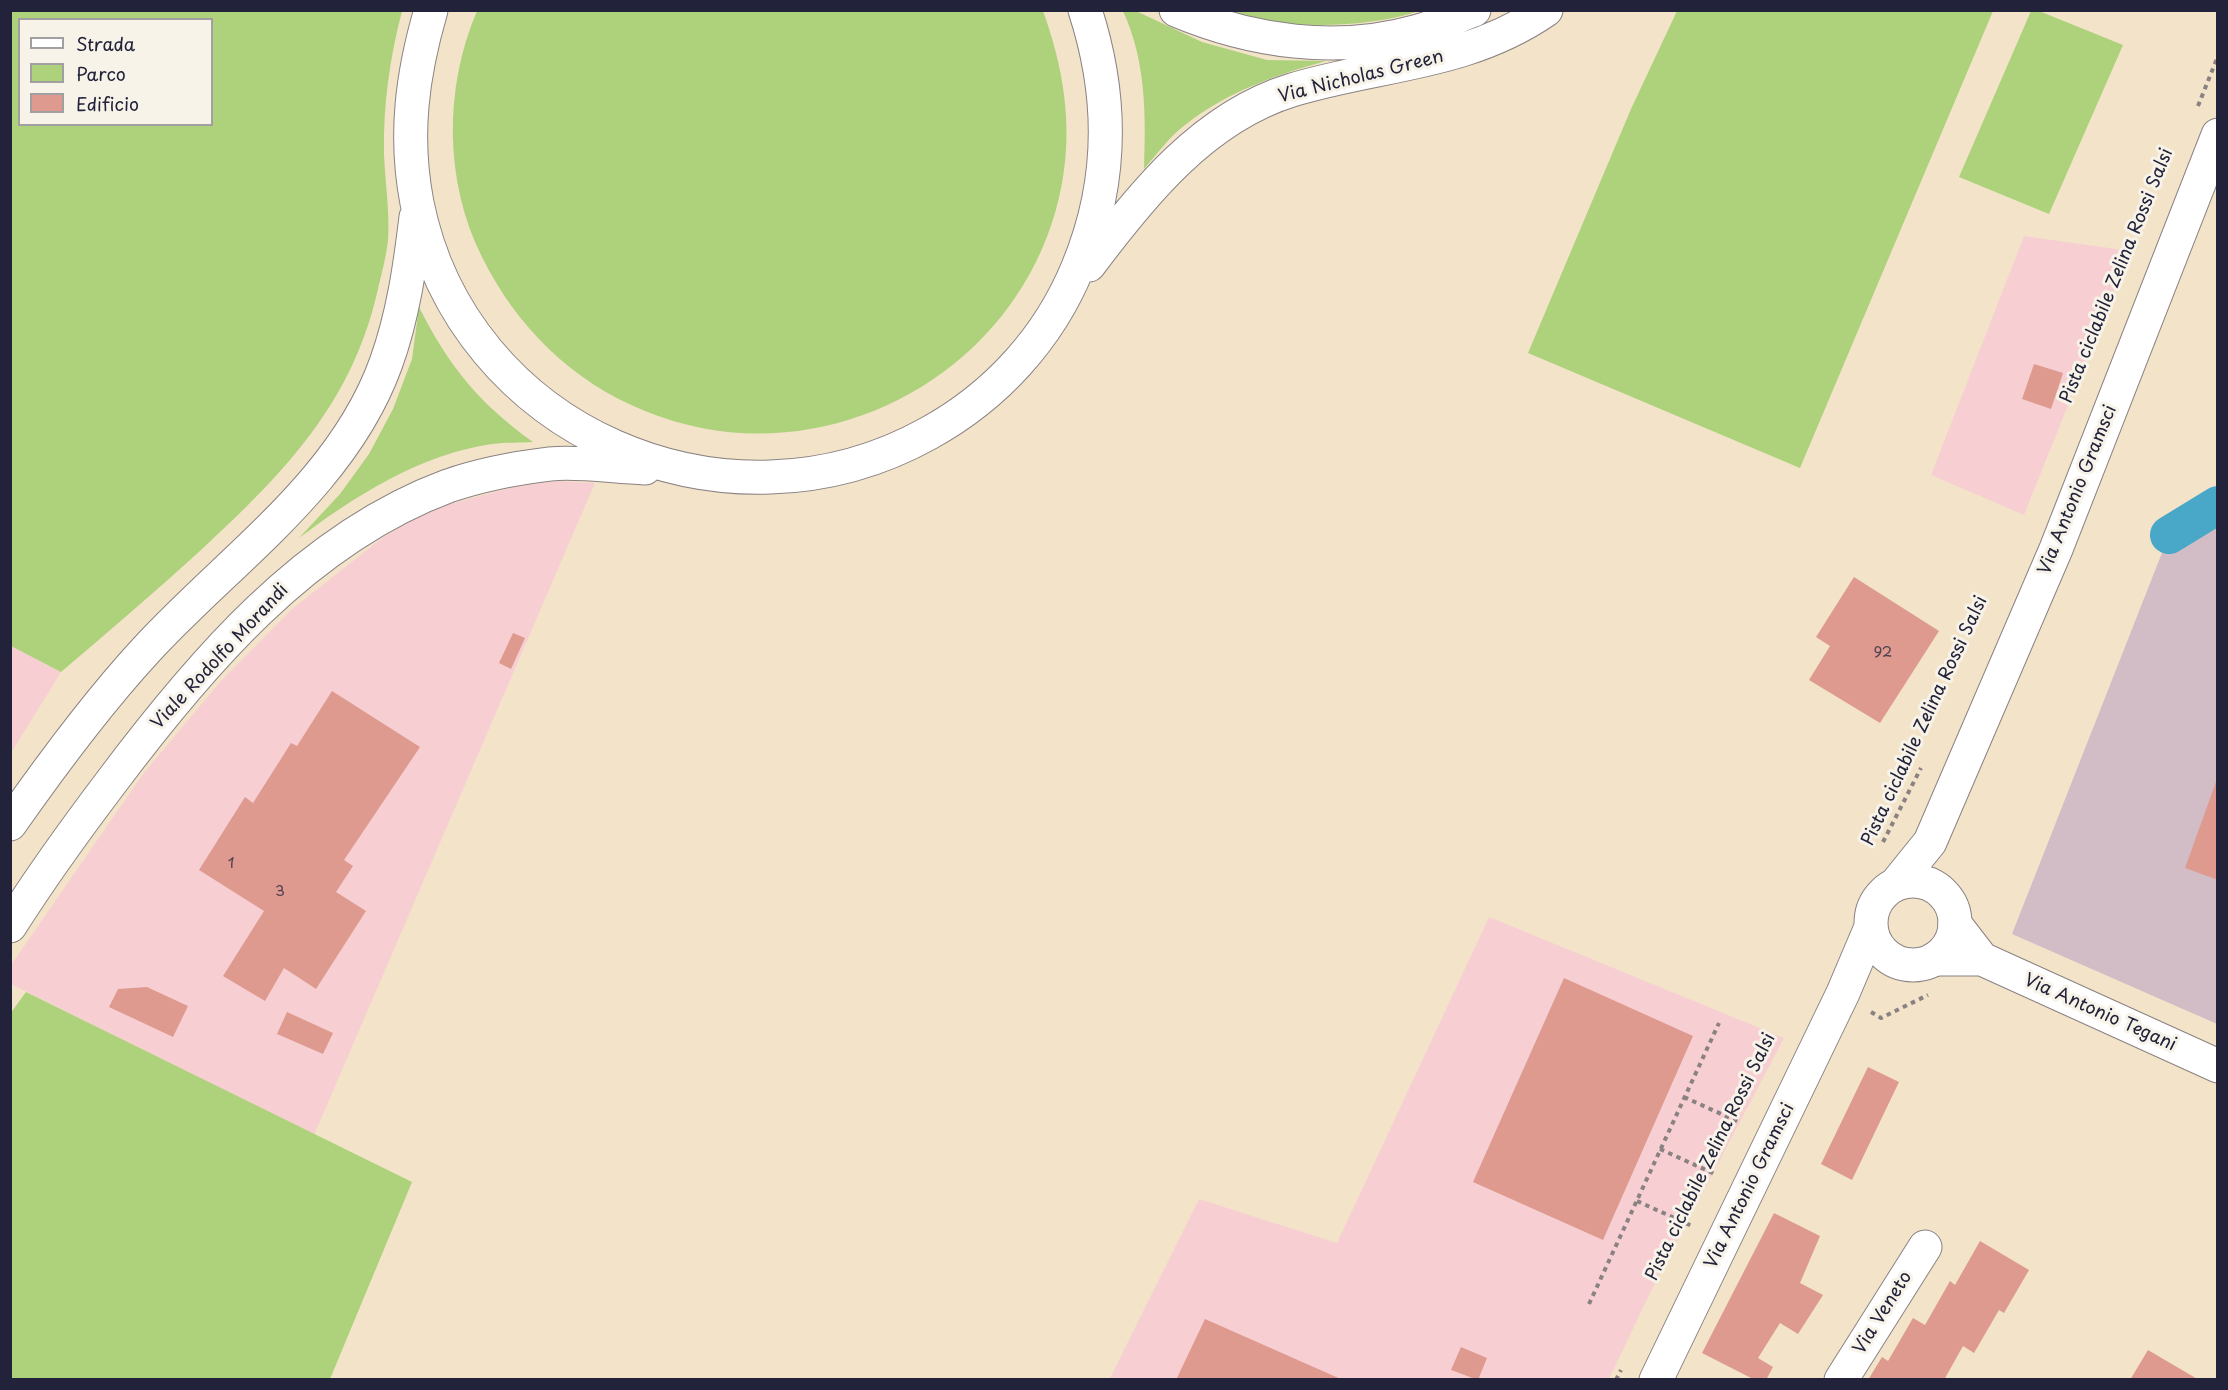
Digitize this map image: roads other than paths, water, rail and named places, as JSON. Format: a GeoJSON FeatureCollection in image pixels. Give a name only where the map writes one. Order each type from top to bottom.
{"type":"FeatureCollection","features":[{"type":"Feature","properties":{"kind":"street","name":"Viale Rodolfo Morandi"},"geometry":{"type":"LineString","coordinates":[[431,10],[418,56],[410,105],[410,155],[417,204],[429,246],[446,286],[468,324],[510,375],[560,417],[597,440],[637,457],[680,470]]}},
{"type":"Feature","properties":{"kind":"street","name":"Viale Rodolfo Morandi"},"geometry":{"type":"LineString","coordinates":[[10,926],[84,818],[150,730],[260,611],[331,549],[408,504],[449,486],[500,472],[552,464],[680,470],[736,478],[793,478],[850,467],[904,447],[954,419],[999,384],[1037,341],[1068,292],[1090,239],[1101,194],[1107,126],[1101,69],[1085,10]]}},
{"type":"Feature","properties":{"kind":"street","name":"Via Nicholas Green"},"geometry":{"type":"LineString","coordinates":[[1176,10],[1226,29],[1271,40],[1324,44],[1418,32],[1474,10]]}},
{"type":"Feature","properties":{"kind":"street","name":"Via Nicholas Green"},"geometry":{"type":"LineString","coordinates":[[1068,292],[1114,231],[1144,197],[1183,155],[1216,128],[1253,107],[1290,91],[1433,60],[1484,44],[1546,10]]}},
{"type":"Feature","properties":{"kind":"street","name":"Via Antonio Gramsci"},"geometry":{"type":"LineString","coordinates":[[1896,884],[1930,842],[2056,549],[2217,135]]}},
{"type":"Feature","properties":{"kind":"street","name":"Viale Rodolfo Morandi"},"geometry":{"type":"LineString","coordinates":[[10,824],[57,760],[146,650],[310,486],[341,447],[364,410],[386,364],[410,278],[417,204]]}},
{"type":"Feature","properties":{"kind":"street"},"geometry":{"type":"LineString","coordinates":[[1843,993],[1945,950],[1953,938],[1951,910],[1930,842]]}},
{"type":"Feature","properties":{"kind":"street"},"geometry":{"type":"LineString","coordinates":[[1921,962],[1893,961],[1882,952],[1874,940],[1870,927],[1871,914],[1876,902],[1896,884],[1909,881],[1922,882],[1935,887],[1951,910]]}},
{"type":"Feature","properties":{"kind":"street","name":"Via Antonio Tegani"},"geometry":{"type":"LineString","coordinates":[[1951,910],[1982,959]]}},
{"type":"Feature","properties":{"kind":"street","name":"Via Antonio Gramsci"},"geometry":{"type":"LineString","coordinates":[[1656,1380],[1843,993],[1870,927]]}},
{"type":"Feature","properties":{"kind":"street","name":"Via Antonio Tegani"},"geometry":{"type":"LineString","coordinates":[[1921,962],[1982,959],[2217,1066]]}},
{"type":"Feature","properties":{"kind":"street","name":"Via Veneto"},"geometry":{"type":"LineString","coordinates":[[1840,1380],[1925,1246]]}},
{"type":"Feature","properties":{"kind":"waterway"},"geometry":{"type":"LineString","coordinates":[[2169,535],[2218,505]]}}]}
